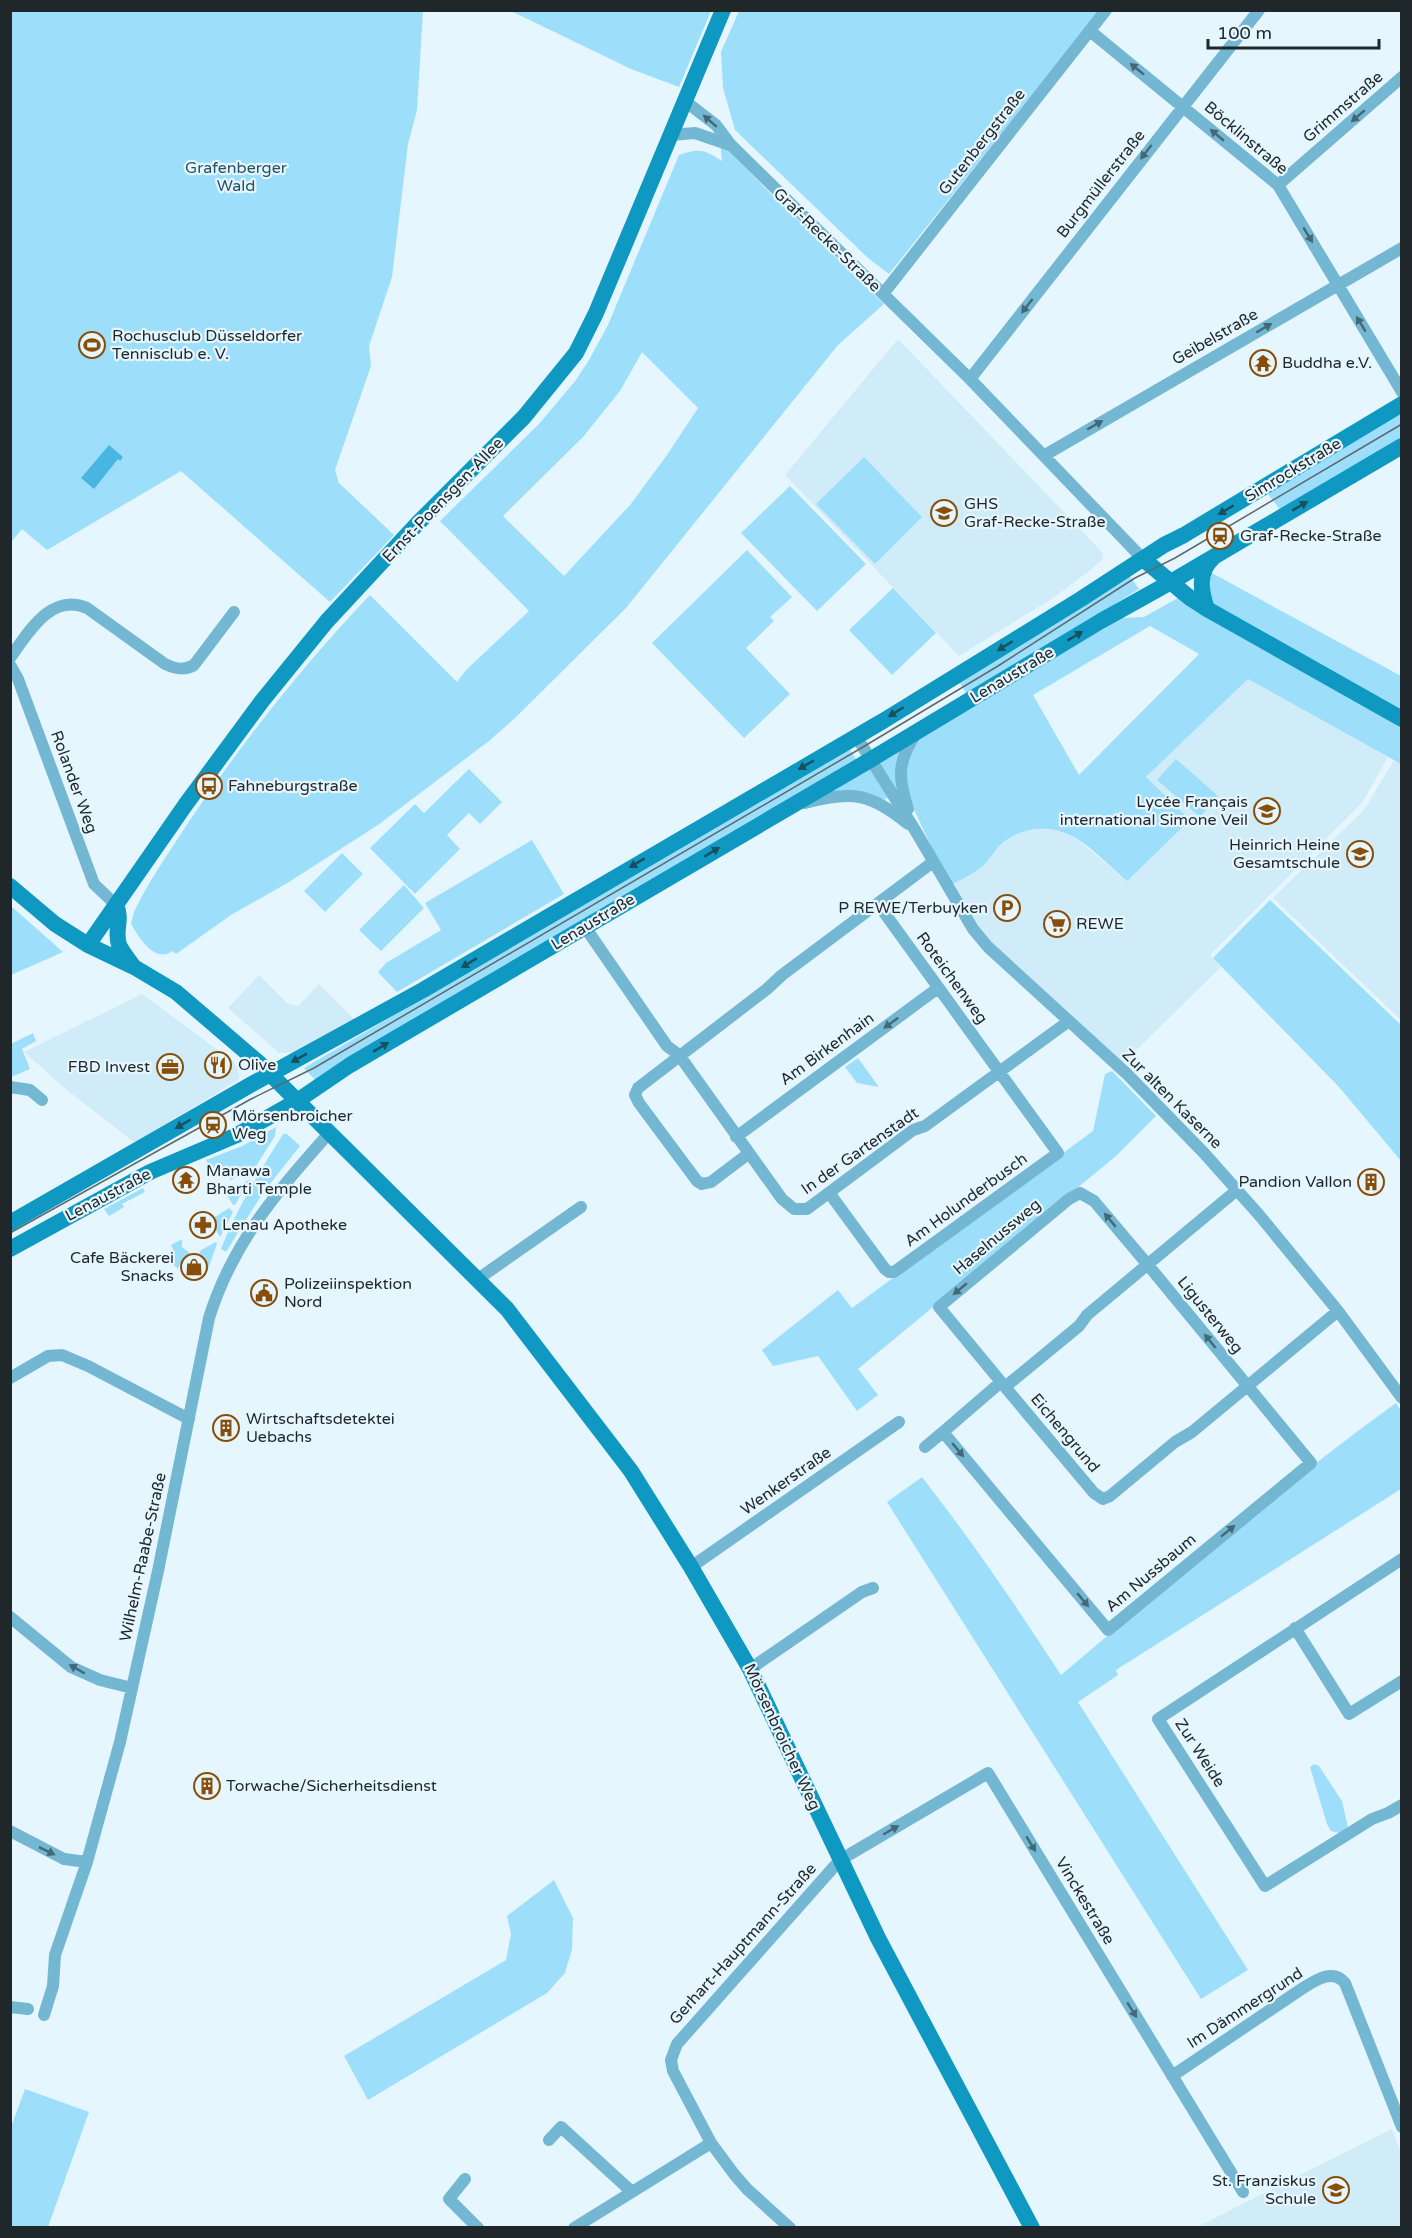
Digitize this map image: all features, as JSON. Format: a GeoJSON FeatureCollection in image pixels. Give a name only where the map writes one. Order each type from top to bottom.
{"type":"FeatureCollection","features":[{"type":"Feature","properties":{"kind":"street","name":"Ernst-Poensgen-Allee"},"geometry":{"type":"LineString","coordinates":[[88,945],[237,733],[327,621],[419,522],[524,417],[576,353],[596,313],[723,10]]}},
{"type":"Feature","properties":{"kind":"street","name":"Gutenbergstraße"},"geometry":{"type":"LineString","coordinates":[[883,294],[1106,10]]}},
{"type":"Feature","properties":{"kind":"street","name":"Burgmüllerstraße"},"geometry":{"type":"LineString","coordinates":[[970,379],[1259,10]]}},
{"type":"Feature","properties":{"kind":"street","name":"Böcklinstraße"},"geometry":{"type":"LineString","coordinates":[[1090,31],[1278,185],[1401,392]]}},
{"type":"Feature","properties":{"kind":"street","name":"Grimmstraße"},"geometry":{"type":"LineString","coordinates":[[1278,185],[1401,77]]}},
{"type":"Feature","properties":{"kind":"street","name":"Graf-Recke-Straße"},"geometry":{"type":"LineString","coordinates":[[685,101],[716,125],[731,145],[970,379],[1143,559],[1165,578],[1208,609],[1401,719]]}},
{"type":"Feature","properties":{"kind":"street","name":"Graf-Recke-Straße"},"geometry":{"type":"LineString","coordinates":[[671,135],[695,133],[731,145]]}},
{"type":"Feature","properties":{"kind":"street","name":"Geibelstraße"},"geometry":{"type":"LineString","coordinates":[[1045,455],[1401,248]]}},
{"type":"Feature","properties":{"kind":"street","name":"Simrockstraße"},"geometry":{"type":"LineString","coordinates":[[1143,559],[1401,404]]}},
{"type":"Feature","properties":{"kind":"street","name":"Simrockstraße"},"geometry":{"type":"LineString","coordinates":[[1184,536],[1178,545],[1157,560],[1165,578],[1214,557],[1401,446]]}},
{"type":"Feature","properties":{"kind":"street"},"geometry":{"type":"LineString","coordinates":[[1208,609],[1202,592],[1202,580],[1206,566],[1214,557]]}},
{"type":"Feature","properties":{"kind":"street","name":"Lenaustraße"},"geometry":{"type":"LineString","coordinates":[[10,1223],[270,1074],[423,990],[856,736],[1143,559]]}},
{"type":"Feature","properties":{"kind":"street","name":"Lenaustraße"},"geometry":{"type":"LineString","coordinates":[[10,1250],[150,1171],[235,1136],[297,1101],[350,1065],[917,732],[1111,615],[1165,578]]}},
{"type":"Feature","properties":{"kind":"street"},"geometry":{"type":"LineString","coordinates":[[10,658],[36,622],[53,610],[70,603],[87,608],[165,664],[180,669],[187,668],[194,664],[234,612]]}},
{"type":"Feature","properties":{"kind":"street","name":"Rolander Weg"},"geometry":{"type":"LineString","coordinates":[[10,665],[18,679],[94,884],[116,904]]}},
{"type":"Feature","properties":{"kind":"street","name":"Zur alten Kaserne"},"geometry":{"type":"LineString","coordinates":[[915,830],[903,795],[900,772],[904,752],[917,732]]}},
{"type":"Feature","properties":{"kind":"street","name":"Zur alten Kaserne"},"geometry":{"type":"LineString","coordinates":[[856,736],[973,928],[988,947],[1166,1113],[1237,1190],[1338,1311],[1401,1398]]}},
{"type":"Feature","properties":{"kind":"street","name":"Zur alten Kaserne"},"geometry":{"type":"LineString","coordinates":[[785,809],[827,797],[852,795],[872,799],[887,806],[915,830]]}},
{"type":"Feature","properties":{"kind":"street"},"geometry":{"type":"LineString","coordinates":[[748,1154],[711,1182],[702,1184],[693,1178],[639,1103],[635,1093],[678,1055],[933,862]]}},
{"type":"Feature","properties":{"kind":"street"},"geometry":{"type":"LineString","coordinates":[[10,886],[55,924],[88,945]]}},
{"type":"Feature","properties":{"kind":"street","name":"Mörsenbroicher Weg"},"geometry":{"type":"LineString","coordinates":[[116,904],[121,914],[118,924],[119,944],[134,967]]}},
{"type":"Feature","properties":{"kind":"street","name":"Roteichenweg"},"geometry":{"type":"LineString","coordinates":[[878,904],[998,1072]]}},
{"type":"Feature","properties":{"kind":"street","name":"In der Gartenstadt"},"geometry":{"type":"LineString","coordinates":[[585,927],[646,1018],[667,1046],[678,1055],[748,1154],[783,1199],[794,1209],[807,1209],[830,1194],[892,1145],[913,1130],[925,1126],[1069,1021]]}},
{"type":"Feature","properties":{"kind":"street","name":"Mörsenbroicher Weg"},"geometry":{"type":"LineString","coordinates":[[88,945],[134,967],[191,1003],[330,1132],[507,1309],[631,1471],[691,1567],[750,1669],[878,1938],[1032,2228]]}},
{"type":"Feature","properties":{"kind":"street","name":"Am Birkenhain"},"geometry":{"type":"LineString","coordinates":[[736,1137],[938,988]]}},
{"type":"Feature","properties":{"kind":"street","name":"Am Holunderbusch"},"geometry":{"type":"LineString","coordinates":[[830,1194],[889,1272],[894,1272],[906,1264],[1058,1153],[998,1072]]}},
{"type":"Feature","properties":{"kind":"street"},"geometry":{"type":"LineString","coordinates":[[10,1086],[30,1090],[42,1100]]}},
{"type":"Feature","properties":{"kind":"street","name":"Wilhelm-Raabe-Straße"},"geometry":{"type":"LineString","coordinates":[[44,2015],[54,1986],[55,1955],[87,1862],[120,1742],[209,1318],[225,1274],[257,1219],[330,1132]]}},
{"type":"Feature","properties":{"kind":"street"},"geometry":{"type":"LineString","coordinates":[[925,1447],[1079,1326],[1087,1315],[1237,1190]]}},
{"type":"Feature","properties":{"kind":"street","name":"Haselnussweg"},"geometry":{"type":"LineString","coordinates":[[1003,1385],[939,1307],[1080,1193],[1094,1201],[1148,1265]]}},
{"type":"Feature","properties":{"kind":"street"},"geometry":{"type":"LineString","coordinates":[[478,1279],[580,1207]]}},
{"type":"Feature","properties":{"kind":"street","name":"Ligusterweg"},"geometry":{"type":"LineString","coordinates":[[1148,1265],[1247,1386]]}},
{"type":"Feature","properties":{"kind":"street","name":"Eichengrund"},"geometry":{"type":"LineString","coordinates":[[1003,1385],[1094,1493],[1102,1499],[1110,1496],[1192,1432],[1338,1311]]}},
{"type":"Feature","properties":{"kind":"street"},"geometry":{"type":"LineString","coordinates":[[16,1375],[48,1356],[62,1355],[88,1366],[189,1419]]}},
{"type":"Feature","properties":{"kind":"street","name":"Am Nussbaum"},"geometry":{"type":"LineString","coordinates":[[943,1432],[1108,1630],[1311,1463],[1247,1386]]}},
{"type":"Feature","properties":{"kind":"street","name":"Wenkerstraße"},"geometry":{"type":"LineString","coordinates":[[691,1567],[899,1422]]}},
{"type":"Feature","properties":{"kind":"street","name":"Zur Weide"},"geometry":{"type":"LineString","coordinates":[[1401,1559],[1158,1719],[1265,1886],[1372,1819],[1401,1805]]}},
{"type":"Feature","properties":{"kind":"street"},"geometry":{"type":"LineString","coordinates":[[750,1669],[862,1592],[873,1588]]}},
{"type":"Feature","properties":{"kind":"street"},"geometry":{"type":"LineString","coordinates":[[10,1617],[71,1667],[100,1680],[132,1688]]}},
{"type":"Feature","properties":{"kind":"street"},"geometry":{"type":"LineString","coordinates":[[1295,1628],[1349,1714],[1401,1681]]}},
{"type":"Feature","properties":{"kind":"street","name":"Vinckestraße"},"geometry":{"type":"LineString","coordinates":[[840,1860],[988,1773],[1243,2192]]}},
{"type":"Feature","properties":{"kind":"street"},"geometry":{"type":"LineString","coordinates":[[10,1831],[64,1858],[87,1862]]}},
{"type":"Feature","properties":{"kind":"street","name":"Gerhart-Hauptmann-Straße"},"geometry":{"type":"LineString","coordinates":[[789,2228],[747,2189],[711,2143],[673,2072],[671,2060],[676,2044],[840,1860]]}},
{"type":"Feature","properties":{"kind":"street","name":"Im Dämmergrund"},"geometry":{"type":"LineString","coordinates":[[1172,2076],[1299,1990],[1327,1976],[1340,1977],[1347,1989],[1401,2127]]}},
{"type":"Feature","properties":{"kind":"street"},"geometry":{"type":"LineString","coordinates":[[10,2007],[28,2009]]}},
{"type":"Feature","properties":{"kind":"street"},"geometry":{"type":"LineString","coordinates":[[549,2140],[561,2127],[632,2192]]}},
{"type":"Feature","properties":{"kind":"street"},"geometry":{"type":"LineString","coordinates":[[580,2226],[711,2143]]}},
{"type":"Feature","properties":{"kind":"street"},"geometry":{"type":"LineString","coordinates":[[465,2179],[449,2199],[478,2228]]}},
{"type":"Feature","properties":{"kind":"shaded area","name":"GHS Graf-Recke-Straße"},"geometry":{"type":"Polygon","coordinates":[[[898,339],[1102,552],[1103,556],[1102,560],[1088,572],[1053,598],[959,656],[785,475],[898,339]]]}},
{"type":"Feature","properties":{"kind":"shaded area"},"geometry":{"type":"Polygon","coordinates":[[[109,445],[123,457],[120,461],[118,459],[94,489],[81,478],[109,445]]]}},
{"type":"Feature","properties":{"kind":"shaded area"},"geometry":{"type":"Polygon","coordinates":[[[1248,679],[1388,757],[1362,803],[1210,955],[1221,967],[1120,1066],[992,949],[953,884],[984,865],[995,848],[1011,836],[1036,829],[1055,830],[1072,835],[1127,881],[1146,777],[1248,679]]]}},
{"type":"Feature","properties":{"kind":"shaded area","name":"Heinrich Heine Gesamtschule"},"geometry":{"type":"Polygon","coordinates":[[[1394,760],[1401,764],[1401,1020],[1273,898],[1364,810],[1394,760]]]}},
{"type":"Feature","properties":{"kind":"shaded area"},"geometry":{"type":"Polygon","coordinates":[[[259,975],[288,1004],[298,1006],[319,984],[355,1020],[296,1052],[279,1053],[228,1008],[259,975]]]}},
{"type":"Feature","properties":{"kind":"shaded area"},"geometry":{"type":"Polygon","coordinates":[[[142,994],[234,1062],[240,1075],[238,1080],[135,1143],[67,1090],[24,1052],[142,994]]]}},
{"type":"Feature","properties":{"kind":"shaded area","name":"St. Franziskus Schule"},"geometry":{"type":"Polygon","coordinates":[[[1392,2129],[1401,2153],[1401,2227],[1197,2227],[1392,2129]]]}},
{"type":"Feature","properties":{"kind":"green space","name":"Grafenberger Wald"},"geometry":{"type":"Polygon","coordinates":[[[11,11],[423,11],[417,110],[408,144],[392,277],[369,346],[371,366],[335,470],[339,483],[394,535],[330,602],[181,471],[47,550],[22,529],[11,542],[11,11]]]}},
{"type":"Feature","properties":{"kind":"green space"},"geometry":{"type":"Polygon","coordinates":[[[511,11],[711,11],[679,87],[631,69],[511,11]]]}},
{"type":"Feature","properties":{"kind":"green space"},"geometry":{"type":"Polygon","coordinates":[[[739,11],[1099,11],[889,274],[868,258],[735,130],[723,88],[721,52],[739,11]]]}},
{"type":"Feature","properties":{"kind":"green space"},"geometry":{"type":"Polygon","coordinates":[[[720,142],[884,304],[838,345],[626,608],[514,719],[489,741],[378,825],[289,882],[231,915],[176,954],[173,951],[166,954],[153,952],[131,924],[134,912],[152,879],[207,795],[250,736],[296,678],[370,595],[457,682],[466,670],[529,611],[440,521],[539,424],[576,380],[608,325],[679,155],[701,151],[722,161],[720,142]],[[642,352],[620,391],[583,437],[503,516],[564,576],[630,505],[698,408],[642,352]]]}},
{"type":"Feature","properties":{"kind":"green space"},"geometry":{"type":"Polygon","coordinates":[[[1401,412],[1401,440],[1281,511],[1267,493],[1401,412]]]}},
{"type":"Feature","properties":{"kind":"green space"},"geometry":{"type":"Polygon","coordinates":[[[864,457],[922,517],[875,564],[816,504],[864,457]]]}},
{"type":"Feature","properties":{"kind":"green space"},"geometry":{"type":"Polygon","coordinates":[[[790,486],[866,564],[817,611],[741,533],[790,486]]]}},
{"type":"Feature","properties":{"kind":"green space"},"geometry":{"type":"Polygon","coordinates":[[[747,550],[792,597],[770,617],[774,621],[746,648],[790,694],[744,738],[652,643],[747,550]]]}},
{"type":"Feature","properties":{"kind":"green space"},"geometry":{"type":"Polygon","coordinates":[[[1210,572],[1401,676],[1401,764],[1248,679],[1146,777],[1190,820],[1127,881],[1076,838],[1054,830],[1036,829],[1012,836],[981,868],[953,884],[936,857],[913,807],[903,775],[915,740],[1122,618],[1144,617],[1201,585],[1210,572]],[[1150,626],[1033,695],[1079,775],[1199,654],[1150,626]]]}},
{"type":"Feature","properties":{"kind":"green space"},"geometry":{"type":"Polygon","coordinates":[[[1129,575],[1139,589],[968,696],[960,683],[969,676],[1129,575]]]}},
{"type":"Feature","properties":{"kind":"green space"},"geometry":{"type":"Polygon","coordinates":[[[893,588],[936,633],[892,675],[849,630],[893,588]]]}},
{"type":"Feature","properties":{"kind":"green space"},"geometry":{"type":"Polygon","coordinates":[[[903,744],[896,773],[896,791],[880,765],[882,758],[903,744]]]}},
{"type":"Feature","properties":{"kind":"green space"},"geometry":{"type":"Polygon","coordinates":[[[849,748],[857,761],[317,1082],[304,1068],[849,748]]]}},
{"type":"Feature","properties":{"kind":"green space"},"geometry":{"type":"Polygon","coordinates":[[[1176,759],[1218,796],[1200,817],[1157,780],[1176,759]]]}},
{"type":"Feature","properties":{"kind":"green space"},"geometry":{"type":"Polygon","coordinates":[[[866,767],[874,772],[889,797],[884,800],[836,793],[830,787],[866,767]]]}},
{"type":"Feature","properties":{"kind":"green space"},"geometry":{"type":"Polygon","coordinates":[[[469,769],[502,802],[480,824],[469,813],[447,835],[460,849],[415,894],[370,848],[415,804],[424,813],[469,769]]]}},
{"type":"Feature","properties":{"kind":"green space"},"geometry":{"type":"Polygon","coordinates":[[[532,840],[564,894],[397,992],[378,972],[386,963],[441,930],[425,903],[532,840]]]}},
{"type":"Feature","properties":{"kind":"green space"},"geometry":{"type":"Polygon","coordinates":[[[342,853],[363,874],[325,912],[304,891],[342,853]]]}},
{"type":"Feature","properties":{"kind":"green space"},"geometry":{"type":"Polygon","coordinates":[[[404,885],[424,908],[381,951],[359,930],[404,885]]]}},
{"type":"Feature","properties":{"kind":"green space"},"geometry":{"type":"Polygon","coordinates":[[[1270,900],[1401,1025],[1401,1161],[1339,1087],[1213,958],[1270,900]]]}},
{"type":"Feature","properties":{"kind":"green space"},"geometry":{"type":"Polygon","coordinates":[[[11,906],[63,952],[11,975],[11,906]]]}},
{"type":"Feature","properties":{"kind":"green space"},"geometry":{"type":"Polygon","coordinates":[[[33,1033],[36,1041],[22,1049],[30,1069],[11,1077],[11,1044],[33,1033]]]}},
{"type":"Feature","properties":{"kind":"green space"},"geometry":{"type":"Polygon","coordinates":[[[858,1058],[879,1087],[857,1083],[845,1067],[858,1058]]]}},
{"type":"Feature","properties":{"kind":"green space"},"geometry":{"type":"Polygon","coordinates":[[[1112,1071],[1156,1116],[1116,1156],[858,1369],[878,1395],[857,1411],[818,1356],[773,1366],[762,1350],[838,1290],[852,1308],[1093,1131],[1105,1074],[1112,1071]]]}},
{"type":"Feature","properties":{"kind":"green space"},"geometry":{"type":"Polygon","coordinates":[[[276,1127],[275,1136],[253,1171],[249,1170],[231,1180],[225,1172],[216,1177],[206,1160],[242,1146],[276,1127]]]}},
{"type":"Feature","properties":{"kind":"green space"},"geometry":{"type":"Polygon","coordinates":[[[283,1134],[287,1134],[300,1146],[262,1194],[226,1252],[221,1249],[234,1219],[283,1134]]]}},
{"type":"Feature","properties":{"kind":"green space"},"geometry":{"type":"Polygon","coordinates":[[[250,1179],[235,1205],[233,1205],[226,1193],[250,1179]]]}},
{"type":"Feature","properties":{"kind":"green space"},"geometry":{"type":"Polygon","coordinates":[[[143,1188],[145,1192],[122,1204],[124,1207],[109,1216],[104,1209],[143,1188]]]}},
{"type":"Feature","properties":{"kind":"green space"},"geometry":{"type":"Polygon","coordinates":[[[229,1208],[233,1212],[220,1237],[210,1220],[229,1208]]]}},
{"type":"Feature","properties":{"kind":"green space"},"geometry":{"type":"Polygon","coordinates":[[[182,1239],[182,1247],[192,1255],[190,1260],[186,1259],[180,1263],[178,1269],[165,1256],[174,1251],[171,1245],[182,1239]]]}},
{"type":"Feature","properties":{"kind":"green space"},"geometry":{"type":"Polygon","coordinates":[[[216,1242],[207,1272],[197,1257],[201,1250],[216,1242]]]}},
{"type":"Feature","properties":{"kind":"green space"},"geometry":{"type":"Polygon","coordinates":[[[1396,1403],[1401,1411],[1401,1489],[1116,1670],[1118,1675],[1078,1702],[1248,1970],[1201,1999],[887,1502],[922,1477],[994,1574],[1061,1675],[1268,1502],[1396,1403]]]}},
{"type":"Feature","properties":{"kind":"green space"},"geometry":{"type":"Polygon","coordinates":[[[1314,1764],[1319,1766],[1342,1801],[1348,1827],[1339,1833],[1331,1831],[1327,1824],[1310,1767],[1314,1764]]]}},
{"type":"Feature","properties":{"kind":"green space"},"geometry":{"type":"Polygon","coordinates":[[[554,1880],[573,1918],[572,1949],[565,1973],[547,1993],[368,2100],[344,2056],[506,1960],[511,1934],[507,1916],[554,1880]]]}},
{"type":"Feature","properties":{"kind":"green space"},"geometry":{"type":"Polygon","coordinates":[[[25,2089],[89,2112],[48,2227],[11,2227],[11,2127],[25,2089]]]}},
{"type":"Feature","properties":{"kind":"tram line"},"geometry":{"type":"LineString","coordinates":[[10,1233],[251,1099],[314,1068],[863,747],[998,666],[1135,578],[1175,558],[1402,424]]}},
{"type":"Feature","properties":{"kind":"place","name":"Rochusclub Düsseldorfer Tennisclub e. V."},"geometry":{"type":"Point","coordinates":[92,345]}},
{"type":"Feature","properties":{"kind":"place","name":"Buddha e.V."},"geometry":{"type":"Point","coordinates":[1263,363]}},
{"type":"Feature","properties":{"kind":"place","name":"GHS Graf-Recke-Straße"},"geometry":{"type":"Point","coordinates":[944,513]}},
{"type":"Feature","properties":{"kind":"place","name":"Graf-Recke-Straße"},"geometry":{"type":"Point","coordinates":[1220,536]}},
{"type":"Feature","properties":{"kind":"place","name":"Fahneburgstraße"},"geometry":{"type":"Point","coordinates":[209,786]}},
{"type":"Feature","properties":{"kind":"place","name":"Lycée Français international Simone Veil"},"geometry":{"type":"Point","coordinates":[1267,811]}},
{"type":"Feature","properties":{"kind":"place","name":"Heinrich Heine Gesamtschule"},"geometry":{"type":"Point","coordinates":[1360,854]}},
{"type":"Feature","properties":{"kind":"place","name":"P REWE/Terbuyken"},"geometry":{"type":"Point","coordinates":[1007,908]}},
{"type":"Feature","properties":{"kind":"place","name":"REWE"},"geometry":{"type":"Point","coordinates":[1057,924]}},
{"type":"Feature","properties":{"kind":"place","name":"Olive"},"geometry":{"type":"Point","coordinates":[218,1065]}},
{"type":"Feature","properties":{"kind":"place","name":"FBD Invest"},"geometry":{"type":"Point","coordinates":[170,1067]}},
{"type":"Feature","properties":{"kind":"place","name":"Mörsenbroicher Weg"},"geometry":{"type":"Point","coordinates":[213,1125]}},
{"type":"Feature","properties":{"kind":"place","name":"Manawa Bharti Temple"},"geometry":{"type":"Point","coordinates":[186,1180]}},
{"type":"Feature","properties":{"kind":"place","name":"Pandion Vallon"},"geometry":{"type":"Point","coordinates":[1371,1182]}},
{"type":"Feature","properties":{"kind":"place","name":"Lenau Apotheke"},"geometry":{"type":"Point","coordinates":[203,1225]}},
{"type":"Feature","properties":{"kind":"place","name":"Cafe Bäckerei Snacks"},"geometry":{"type":"Point","coordinates":[194,1267]}},
{"type":"Feature","properties":{"kind":"place","name":"Polizeiinspektion Nord"},"geometry":{"type":"Point","coordinates":[264,1293]}},
{"type":"Feature","properties":{"kind":"place","name":"Wirtschaftsdetektei Uebachs"},"geometry":{"type":"Point","coordinates":[226,1428]}},
{"type":"Feature","properties":{"kind":"place","name":"Torwache/Sicherheitsdienst"},"geometry":{"type":"Point","coordinates":[207,1786]}},
{"type":"Feature","properties":{"kind":"place","name":"St. Franziskus Schule"},"geometry":{"type":"Point","coordinates":[1336,2190]}}]}
